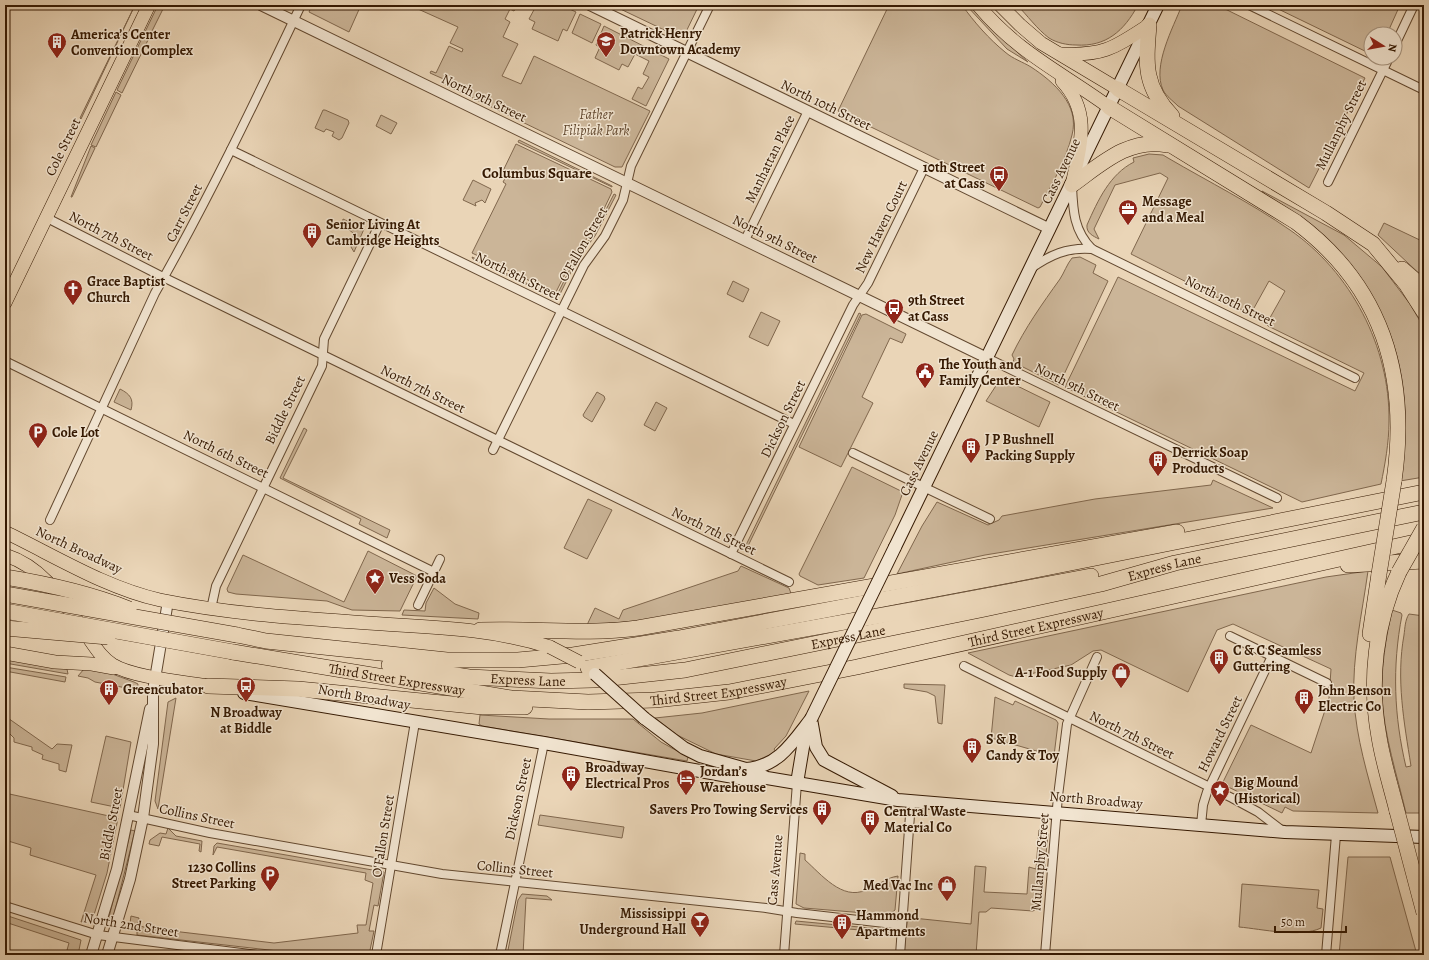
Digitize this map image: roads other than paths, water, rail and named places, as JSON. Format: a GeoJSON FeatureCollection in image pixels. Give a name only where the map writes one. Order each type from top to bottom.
{"type":"FeatureCollection","features":[{"type":"Feature","properties":{"kind":"highway"},"geometry":{"type":"LineString","coordinates":[[1149,25],[1147,66],[1151,85],[1159,102],[1183,128]]}},
{"type":"Feature","properties":{"kind":"highway"},"geometry":{"type":"LineString","coordinates":[[1118,89],[1326,213],[1373,244],[1424,288]]}},
{"type":"Feature","properties":{"kind":"highway"},"geometry":{"type":"LineString","coordinates":[[1109,107],[1299,224],[1328,249],[1356,283],[1378,322],[1393,370],[1399,413],[1398,445],[1394,481],[1367,656],[1374,686],[1379,736],[1424,913]]}},
{"type":"Feature","properties":{"kind":"highway"},"geometry":{"type":"LineString","coordinates":[[1072,185],[1112,156],[1128,148],[1152,143],[1174,147]]}},
{"type":"Feature","properties":{"kind":"highway"},"geometry":{"type":"LineString","coordinates":[[1373,244],[1406,284],[1424,312]]}},
{"type":"Feature","properties":{"kind":"highway","name":"Third Street Expressway"},"geometry":{"type":"LineString","coordinates":[[5,594],[266,641],[447,660],[518,660],[573,655],[770,621],[1226,533],[1424,492]]}},
{"type":"Feature","properties":{"kind":"highway","name":"Express Lane"},"geometry":{"type":"LineString","coordinates":[[266,641],[369,662],[469,677],[551,681],[629,678],[685,670],[837,640],[1101,584],[1175,563],[1424,512]]}},
{"type":"Feature","properties":{"kind":"highway"},"geometry":{"type":"LineString","coordinates":[[1374,686],[1376,655],[1381,625],[1388,600],[1399,572],[1424,528]]}},
{"type":"Feature","properties":{"kind":"highway"},"geometry":{"type":"LineString","coordinates":[[480,630],[585,632],[638,628],[1184,531],[1226,533]]}},
{"type":"Feature","properties":{"kind":"highway","name":"Third Street Expressway"},"geometry":{"type":"LineString","coordinates":[[5,611],[479,694],[554,702],[655,700],[765,685],[901,657],[1424,540]]}},
{"type":"Feature","properties":{"kind":"highway"},"geometry":{"type":"LineString","coordinates":[[1276,573],[1366,563],[1424,561]]}},
{"type":"Feature","properties":{"kind":"highway"},"geometry":{"type":"LineString","coordinates":[[587,668],[917,609],[1110,572],[1175,563]]}},
{"type":"Feature","properties":{"kind":"highway"},"geometry":{"type":"LineString","coordinates":[[5,577],[88,594],[152,620]]}},
{"type":"Feature","properties":{"kind":"highway"},"geometry":{"type":"LineString","coordinates":[[5,628],[86,636],[159,638]]}},
{"type":"Feature","properties":{"kind":"highway"},"geometry":{"type":"LineString","coordinates":[[208,686],[298,690],[498,708],[517,708],[554,702]]}},
{"type":"Feature","properties":{"kind":"main road","name":"Cole Street"},"geometry":{"type":"LineString","coordinates":[[5,303],[149,5]]}},
{"type":"Feature","properties":{"kind":"main road"},"geometry":{"type":"LineString","coordinates":[[978,5],[1018,46],[1109,107]]}},
{"type":"Feature","properties":{"kind":"main road"},"geometry":{"type":"LineString","coordinates":[[1000,5],[1033,37],[1118,89]]}},
{"type":"Feature","properties":{"kind":"main road","name":"Cass Avenue"},"geometry":{"type":"LineString","coordinates":[[797,783],[803,747],[811,719],[1072,185],[1158,5]]}},
{"type":"Feature","properties":{"kind":"main road"},"geometry":{"type":"LineString","coordinates":[[1059,54],[1083,55],[1104,52],[1115,47],[1149,25]]}},
{"type":"Feature","properties":{"kind":"main road"},"geometry":{"type":"LineString","coordinates":[[1048,67],[1073,94],[1081,114],[1080,146],[1072,185]]}},
{"type":"Feature","properties":{"kind":"main road","name":"North Broadway"},"geometry":{"type":"LineString","coordinates":[[5,532],[107,582],[147,597],[267,616],[480,630],[519,638],[550,647],[587,668],[644,718],[684,748],[717,762],[746,769],[767,778]]}},
{"type":"Feature","properties":{"kind":"main road","name":"North Broadway"},"geometry":{"type":"LineString","coordinates":[[5,555],[26,564],[45,578],[100,654],[121,670],[155,677],[544,743],[739,778],[767,778],[898,800],[1284,832],[1424,837]]}},
{"type":"Feature","properties":{"kind":"main road"},"geometry":{"type":"LineString","coordinates":[[5,653],[67,663],[100,665],[121,670]]}},
{"type":"Feature","properties":{"kind":"main road"},"geometry":{"type":"LineString","coordinates":[[746,769],[762,767],[780,756],[811,719]]}},
{"type":"Feature","properties":{"kind":"main road"},"geometry":{"type":"LineString","coordinates":[[811,719],[816,747],[824,760],[898,800]]}},
{"type":"Feature","properties":{"kind":"street","name":"North 9th Street"},"geometry":{"type":"LineString","coordinates":[[261,5],[1277,498]]}},
{"type":"Feature","properties":{"kind":"street","name":"Carr Street"},"geometry":{"type":"LineString","coordinates":[[50,520],[152,300],[165,278],[231,150],[302,5]]}},
{"type":"Feature","properties":{"kind":"street","name":"North 10th Street"},"geometry":{"type":"LineString","coordinates":[[590,5],[1050,229]]}},
{"type":"Feature","properties":{"kind":"street","name":"O'Fallon Street"},"geometry":{"type":"LineString","coordinates":[[493,450],[584,265],[605,236],[623,200],[631,166],[710,5]]}},
{"type":"Feature","properties":{"kind":"street"},"geometry":{"type":"LineString","coordinates":[[1250,5],[1424,90]]}},
{"type":"Feature","properties":{"kind":"street"},"geometry":{"type":"LineString","coordinates":[[1403,28],[1414,5]]}},
{"type":"Feature","properties":{"kind":"street","name":"Mullanphy Street"},"geometry":{"type":"LineString","coordinates":[[1328,182],[1385,66]]}},
{"type":"Feature","properties":{"kind":"street","name":"Manhattan Place"},"geometry":{"type":"LineString","coordinates":[[745,240],[808,111]]}},
{"type":"Feature","properties":{"kind":"street","name":"North 8th Street"},"geometry":{"type":"LineString","coordinates":[[231,150],[794,424]]}},
{"type":"Feature","properties":{"kind":"street","name":"New Haven Court"},"geometry":{"type":"LineString","coordinates":[[859,296],[868,283],[924,168]]}},
{"type":"Feature","properties":{"kind":"street","name":"North 10th Street"},"geometry":{"type":"LineString","coordinates":[[1072,185],[1076,224],[1082,238],[1092,249],[1355,378]]}},
{"type":"Feature","properties":{"kind":"street","name":"North 7th Street"},"geometry":{"type":"LineString","coordinates":[[47,218],[165,278],[789,582]]}},
{"type":"Feature","properties":{"kind":"street","name":"Biddle Street"},"geometry":{"type":"LineString","coordinates":[[211,608],[216,586],[322,366],[324,340],[380,223]]}},
{"type":"Feature","properties":{"kind":"street","name":"North 10th Street"},"geometry":{"type":"LineString","coordinates":[[1030,269],[1058,252],[1078,248],[1092,249]]}},
{"type":"Feature","properties":{"kind":"street","name":"Dickson Street"},"geometry":{"type":"LineString","coordinates":[[731,554],[853,305],[859,296]]}},
{"type":"Feature","properties":{"kind":"street","name":"North 6th Street"},"geometry":{"type":"LineString","coordinates":[[5,361],[434,572]]}},
{"type":"Feature","properties":{"kind":"street"},"geometry":{"type":"LineString","coordinates":[[853,453],[990,519]]}},
{"type":"Feature","properties":{"kind":"street"},"geometry":{"type":"LineString","coordinates":[[418,605],[440,559]]}},
{"type":"Feature","properties":{"kind":"street","name":"Biddle Street"},"geometry":{"type":"LineString","coordinates":[[108,955],[130,879],[143,818],[153,744],[153,697],[155,677],[168,601]]}},
{"type":"Feature","properties":{"kind":"street"},"geometry":{"type":"LineString","coordinates":[[1230,636],[1327,683]]}},
{"type":"Feature","properties":{"kind":"street","name":"Howard Street"},"geometry":{"type":"LineString","coordinates":[[1201,825],[1203,805],[1209,786],[1272,656]]}},
{"type":"Feature","properties":{"kind":"street","name":"Mullanphy Street"},"geometry":{"type":"LineString","coordinates":[[1045,955],[1057,813],[1068,719],[1097,657]]}},
{"type":"Feature","properties":{"kind":"street","name":"North 7th Street"},"geometry":{"type":"LineString","coordinates":[[964,666],[1068,719],[1247,805],[1284,832]]}},
{"type":"Feature","properties":{"kind":"street","name":"Biddle Street"},"geometry":{"type":"LineString","coordinates":[[91,955],[117,869],[141,744],[153,697]]}},
{"type":"Feature","properties":{"kind":"street","name":"O'Fallon Street"},"geometry":{"type":"LineString","coordinates":[[376,955],[415,722]]}},
{"type":"Feature","properties":{"kind":"street","name":"Dickson Street"},"geometry":{"type":"LineString","coordinates":[[500,955],[544,743]]}},
{"type":"Feature","properties":{"kind":"street","name":"Cass Avenue"},"geometry":{"type":"LineString","coordinates":[[784,955],[797,783]]}},
{"type":"Feature","properties":{"kind":"street"},"geometry":{"type":"LineString","coordinates":[[900,955],[911,801]]}},
{"type":"Feature","properties":{"kind":"street","name":"Collins Street"},"geometry":{"type":"LineString","coordinates":[[128,815],[210,833],[449,874],[766,908],[787,912],[902,925]]}},
{"type":"Feature","properties":{"kind":"street"},"geometry":{"type":"LineString","coordinates":[[1326,955],[1336,835]]}},
{"type":"Feature","properties":{"kind":"street","name":"North 2nd Street"},"geometry":{"type":"LineString","coordinates":[[5,906],[98,935],[113,938],[257,955]]}},
{"type":"Feature","properties":{"kind":"place","name":"Patrick Henry Downtown Academy"},"geometry":{"type":"Point","coordinates":[606,58]}},
{"type":"Feature","properties":{"kind":"place","name":"America’s Center Convention Complex"},"geometry":{"type":"Point","coordinates":[57,59]}},
{"type":"Feature","properties":{"kind":"place","name":"10th Street at Cass"},"geometry":{"type":"Point","coordinates":[999,192]}},
{"type":"Feature","properties":{"kind":"place","name":"Message and a Meal"},"geometry":{"type":"Point","coordinates":[1128,226]}},
{"type":"Feature","properties":{"kind":"place","name":"Senior Living At Cambridge Heights"},"geometry":{"type":"Point","coordinates":[312,249]}},
{"type":"Feature","properties":{"kind":"place","name":"Grace Baptist Church"},"geometry":{"type":"Point","coordinates":[73,306]}},
{"type":"Feature","properties":{"kind":"place","name":"9th Street at Cass"},"geometry":{"type":"Point","coordinates":[894,325]}},
{"type":"Feature","properties":{"kind":"place","name":"The Youth and Family Center"},"geometry":{"type":"Point","coordinates":[925,389]}},
{"type":"Feature","properties":{"kind":"place","name":"Cole Lot"},"geometry":{"type":"Point","coordinates":[38,449]}},
{"type":"Feature","properties":{"kind":"place","name":"J P Bushnell Packing Supply"},"geometry":{"type":"Point","coordinates":[971,464]}},
{"type":"Feature","properties":{"kind":"place","name":"Derrick Soap Products"},"geometry":{"type":"Point","coordinates":[1158,477]}},
{"type":"Feature","properties":{"kind":"place","name":"Vess Soda"},"geometry":{"type":"Point","coordinates":[375,595]}},
{"type":"Feature","properties":{"kind":"place","name":"C & C Seamless Guttering"},"geometry":{"type":"Point","coordinates":[1219,675]}},
{"type":"Feature","properties":{"kind":"place","name":"A-1 Food Supply"},"geometry":{"type":"Point","coordinates":[1121,689]}},
{"type":"Feature","properties":{"kind":"place","name":"N Broadway at Biddle"},"geometry":{"type":"Point","coordinates":[246,703]}},
{"type":"Feature","properties":{"kind":"place","name":"Greencubator"},"geometry":{"type":"Point","coordinates":[109,706]}},
{"type":"Feature","properties":{"kind":"place","name":"John Benson Electric Co"},"geometry":{"type":"Point","coordinates":[1304,715]}},
{"type":"Feature","properties":{"kind":"place","name":"S & B Candy & Toy"},"geometry":{"type":"Point","coordinates":[972,764]}},
{"type":"Feature","properties":{"kind":"place","name":"Broadway Electrical Pros"},"geometry":{"type":"Point","coordinates":[571,792]}},
{"type":"Feature","properties":{"kind":"place","name":"Jordan’s Warehouse"},"geometry":{"type":"Point","coordinates":[686,796]}},
{"type":"Feature","properties":{"kind":"place","name":"Big Mound (Historical)"},"geometry":{"type":"Point","coordinates":[1220,807]}},
{"type":"Feature","properties":{"kind":"place","name":"Savers Pro Towing Services"},"geometry":{"type":"Point","coordinates":[822,826]}},
{"type":"Feature","properties":{"kind":"place","name":"Central Waste Material Co"},"geometry":{"type":"Point","coordinates":[870,836]}},
{"type":"Feature","properties":{"kind":"place","name":"1230 Collins Street Parking"},"geometry":{"type":"Point","coordinates":[270,892]}},
{"type":"Feature","properties":{"kind":"place","name":"Med Vac Inc"},"geometry":{"type":"Point","coordinates":[947,902]}},
{"type":"Feature","properties":{"kind":"place","name":"Mississippi Underground Hall"},"geometry":{"type":"Point","coordinates":[700,938]}},
{"type":"Feature","properties":{"kind":"place","name":"Hammond Apartments"},"geometry":{"type":"Point","coordinates":[842,940]}},
{"type":"Feature","properties":{"kind":"district","name":"Columbus Square"},"geometry":{"type":"Point","coordinates":[537,173]}},
{"type":"Feature","properties":{"kind":"park label","name":"Father Filipiak Park"},"geometry":{"type":"Point","coordinates":[596,122]}}]}
